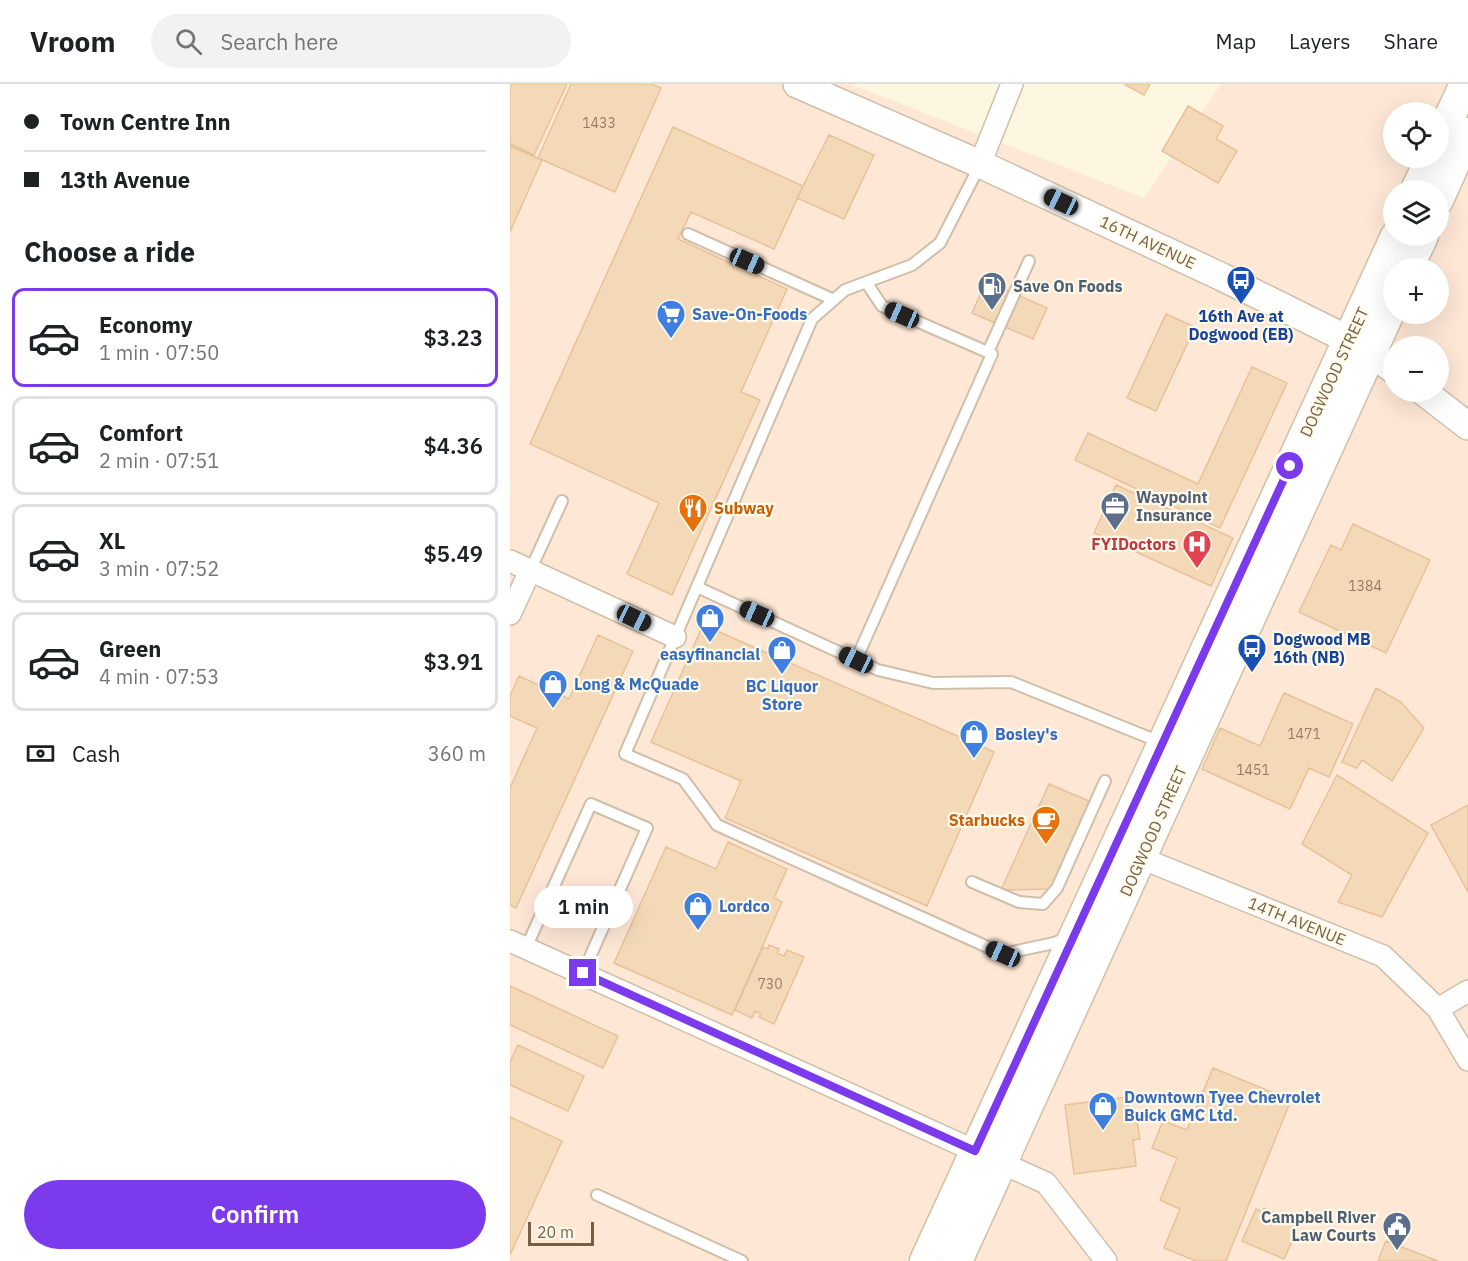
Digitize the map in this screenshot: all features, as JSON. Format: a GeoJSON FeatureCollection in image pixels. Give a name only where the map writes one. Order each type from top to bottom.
{"type":"FeatureCollection","features":[{"type":"Feature","properties":{"kind":"main road"},"geometry":{"type":"LineString","coordinates":[[1449,118],[1465,84]]}},
{"type":"Feature","properties":{"kind":"main road"},"geometry":{"type":"LineString","coordinates":[[1447,180],[1468,133]]}},
{"type":"Feature","properties":{"kind":"main road","name":"DOGWOOD STREET"},"geometry":{"type":"LineString","coordinates":[[1371,354],[1394,246]]}},
{"type":"Feature","properties":{"kind":"main road","name":"DOGWOOD STREET"},"geometry":{"type":"LineString","coordinates":[[925,1261],[1074,936],[1175,749],[1384,324]]}},
{"type":"Feature","properties":{"kind":"main road","name":"DOGWOOD STREET"},"geometry":{"type":"LineString","coordinates":[[957,1261],[1141,858],[1175,749]]}},
{"type":"Feature","properties":{"kind":"street","name":"16TH AVENUE"},"geometry":{"type":"LineString","coordinates":[[797,84],[980,164],[1222,277],[1371,354]]}},
{"type":"Feature","properties":{"kind":"street"},"geometry":{"type":"LineString","coordinates":[[980,164],[1012,84]]}},
{"type":"Feature","properties":{"kind":"street"},"geometry":{"type":"LineString","coordinates":[[1437,402],[1468,426]]}},
{"type":"Feature","properties":{"kind":"street"},"geometry":{"type":"LineString","coordinates":[[510,561],[675,637]]}},
{"type":"Feature","properties":{"kind":"street"},"geometry":{"type":"LineString","coordinates":[[510,614],[530,570]]}},
{"type":"Feature","properties":{"kind":"street","name":"14TH AVENUE"},"geometry":{"type":"LineString","coordinates":[[1141,858],[1383,956],[1438,1009],[1468,1060]]}},
{"type":"Feature","properties":{"kind":"street"},"geometry":{"type":"LineString","coordinates":[[518,945],[1046,1184],[1106,1261]]}},
{"type":"Feature","properties":{"kind":"street"},"geometry":{"type":"LineString","coordinates":[[1438,1009],[1468,991]]}},
{"type":"Feature","properties":{"kind":"lane"},"geometry":{"type":"LineString","coordinates":[[980,164],[940,243],[912,266],[845,290],[812,319],[625,754],[683,779],[717,825],[1003,954],[1054,943],[1074,936]]}},
{"type":"Feature","properties":{"kind":"lane"},"geometry":{"type":"LineString","coordinates":[[688,234],[834,300]]}},
{"type":"Feature","properties":{"kind":"lane"},"geometry":{"type":"LineString","coordinates":[[988,352],[1029,261]]}},
{"type":"Feature","properties":{"kind":"lane"},"geometry":{"type":"LineString","coordinates":[[856,660],[992,354],[882,306],[866,282]]}},
{"type":"Feature","properties":{"kind":"lane"},"geometry":{"type":"LineString","coordinates":[[530,570],[562,501]]}},
{"type":"Feature","properties":{"kind":"lane"},"geometry":{"type":"LineString","coordinates":[[697,587],[878,670],[933,683],[1011,682],[1175,749]]}},
{"type":"Feature","properties":{"kind":"lane"},"geometry":{"type":"LineString","coordinates":[[972,882],[1019,902],[1043,904],[1057,888],[1104,781]]}},
{"type":"Feature","properties":{"kind":"lane"},"geometry":{"type":"LineString","coordinates":[[518,945],[591,804],[610,812],[647,828],[583,973]]}},
{"type":"Feature","properties":{"kind":"lane"},"geometry":{"type":"LineString","coordinates":[[597,1195],[742,1261]]}},
{"type":"Feature","properties":{"kind":"shaded area"},"geometry":{"type":"Polygon","coordinates":[[[510,84],[850,84],[1144,198],[1221,84],[1468,84],[1468,1261],[510,1261],[510,84]]]}},
{"type":"Feature","properties":{"kind":"building"},"geometry":{"type":"Polygon","coordinates":[[[510,84],[567,84],[534,155],[510,144],[510,84]]]}},
{"type":"Feature","properties":{"kind":"building"},"geometry":{"type":"Polygon","coordinates":[[[571,84],[652,84],[661,88],[615,192],[538,158],[571,84]]]}},
{"type":"Feature","properties":{"kind":"building"},"geometry":{"type":"Polygon","coordinates":[[[1124,84],[1150,84],[1144,95],[1124,84]]]}},
{"type":"Feature","properties":{"kind":"building"},"geometry":{"type":"Polygon","coordinates":[[[1188,106],[1223,126],[1216,139],[1237,151],[1218,183],[1162,151],[1188,106]]]}},
{"type":"Feature","properties":{"kind":"building","name":"Save-On-Foods"},"geometry":{"type":"Polygon","coordinates":[[[673,127],[803,186],[774,249],[691,212],[678,239],[787,289],[741,392],[760,400],[672,595],[627,574],[659,503],[530,444],[673,127]]]}},
{"type":"Feature","properties":{"kind":"building"},"geometry":{"type":"Polygon","coordinates":[[[829,135],[874,155],[844,219],[797,198],[829,135]]]}},
{"type":"Feature","properties":{"kind":"building"},"geometry":{"type":"Polygon","coordinates":[[[510,146],[542,160],[510,232],[510,146]]]}},
{"type":"Feature","properties":{"kind":"building"},"geometry":{"type":"Polygon","coordinates":[[[986,281],[1047,308],[1033,339],[972,313],[986,281]]]}},
{"type":"Feature","properties":{"kind":"building"},"geometry":{"type":"Polygon","coordinates":[[[1166,314],[1195,327],[1156,411],[1127,398],[1166,314]]]}},
{"type":"Feature","properties":{"kind":"building"},"geometry":{"type":"Polygon","coordinates":[[[1252,367],[1287,383],[1220,528],[1075,460],[1088,433],[1198,484],[1252,367]]]}},
{"type":"Feature","properties":{"kind":"building"},"geometry":{"type":"Polygon","coordinates":[[[1116,485],[1233,538],[1211,586],[1094,533],[1116,485]]]}},
{"type":"Feature","properties":{"kind":"building"},"geometry":{"type":"Polygon","coordinates":[[[1353,524],[1430,560],[1386,653],[1299,612],[1331,545],[1341,550],[1353,524]]]}},
{"type":"Feature","properties":{"kind":"building"},"geometry":{"type":"Polygon","coordinates":[[[703,625],[994,752],[927,906],[725,818],[741,781],[651,742],[703,625]]]}},
{"type":"Feature","properties":{"kind":"building"},"geometry":{"type":"Polygon","coordinates":[[[598,635],[633,651],[516,908],[510,905],[510,788],[537,728],[510,716],[510,696],[519,676],[569,699],[598,635]]]}},
{"type":"Feature","properties":{"kind":"building"},"geometry":{"type":"Polygon","coordinates":[[[1376,688],[1401,702],[1424,728],[1392,781],[1362,760],[1357,768],[1342,762],[1376,688]]]}},
{"type":"Feature","properties":{"kind":"building"},"geometry":{"type":"Polygon","coordinates":[[[1284,693],[1353,724],[1329,777],[1309,768],[1290,809],[1202,769],[1220,728],[1260,746],[1284,693]]]}},
{"type":"Feature","properties":{"kind":"building"},"geometry":{"type":"Polygon","coordinates":[[[1337,775],[1428,833],[1382,917],[1338,902],[1352,875],[1302,844],[1337,775]]]}},
{"type":"Feature","properties":{"kind":"building","name":"Starbucks"},"geometry":{"type":"Polygon","coordinates":[[[1049,784],[1089,801],[1051,889],[1001,890],[1049,784]]]}},
{"type":"Feature","properties":{"kind":"building"},"geometry":{"type":"Polygon","coordinates":[[[1468,805],[1468,892],[1431,825],[1468,805]]]}},
{"type":"Feature","properties":{"kind":"building","name":"Lordco"},"geometry":{"type":"Polygon","coordinates":[[[728,842],[787,869],[774,898],[782,902],[732,1015],[614,963],[666,847],[716,869],[728,842]]]}},
{"type":"Feature","properties":{"kind":"building"},"geometry":{"type":"Polygon","coordinates":[[[769,945],[779,949],[777,953],[784,956],[787,950],[804,957],[774,1024],[759,1017],[761,1014],[755,1011],[752,1018],[735,1010],[763,947],[768,949],[769,945]]]}},
{"type":"Feature","properties":{"kind":"building"},"geometry":{"type":"Polygon","coordinates":[[[510,986],[618,1036],[603,1068],[510,1025],[510,986]]]}},
{"type":"Feature","properties":{"kind":"building"},"geometry":{"type":"Polygon","coordinates":[[[518,1045],[584,1076],[568,1111],[510,1085],[510,1062],[518,1045]]]}},
{"type":"Feature","properties":{"kind":"building"},"geometry":{"type":"Polygon","coordinates":[[[1213,1068],[1291,1100],[1226,1261],[1196,1261],[1164,1248],[1180,1209],[1160,1200],[1177,1158],[1152,1148],[1163,1121],[1187,1130],[1213,1068]]]}},
{"type":"Feature","properties":{"kind":"building","name":"Downtown Tyee Chevrolet Buick GMC Ltd."},"geometry":{"type":"Polygon","coordinates":[[[1127,1097],[1130,1123],[1137,1122],[1140,1139],[1133,1140],[1136,1166],[1074,1174],[1065,1105],[1127,1097]]]}},
{"type":"Feature","properties":{"kind":"building"},"geometry":{"type":"Polygon","coordinates":[[[510,1117],[562,1141],[510,1255],[510,1117]]]}},
{"type":"Feature","properties":{"kind":"building"},"geometry":{"type":"Polygon","coordinates":[[[1264,1208],[1300,1224],[1284,1259],[1242,1241],[1256,1209],[1262,1212],[1264,1208]]]}},
{"type":"Feature","properties":{"kind":"building","name":"Campbell River Law Courts"},"geometry":{"type":"Polygon","coordinates":[[[1386,1241],[1438,1261],[1378,1261],[1386,1241]]]}},
{"type":"Feature","properties":{"kind":"place","name":"16th Ave at Dogwood (EB)"},"geometry":{"type":"Point","coordinates":[1241,306]}},
{"type":"Feature","properties":{"kind":"place","name":"Save On Foods"},"geometry":{"type":"Point","coordinates":[992,312]}},
{"type":"Feature","properties":{"kind":"place","name":"Save-On-Foods"},"geometry":{"type":"Point","coordinates":[671,340]}},
{"type":"Feature","properties":{"kind":"place","name":"Waypoint Insurance"},"geometry":{"type":"Point","coordinates":[1115,532]}},
{"type":"Feature","properties":{"kind":"place","name":"Subway"},"geometry":{"type":"Point","coordinates":[693,534]}},
{"type":"Feature","properties":{"kind":"place","name":"FYIDoctors"},"geometry":{"type":"Point","coordinates":[1197,570]}},
{"type":"Feature","properties":{"kind":"place","name":"easyfinancial"},"geometry":{"type":"Point","coordinates":[710,644]}},
{"type":"Feature","properties":{"kind":"place","name":"Dogwood MB 16th (NB)"},"geometry":{"type":"Point","coordinates":[1252,674]}},
{"type":"Feature","properties":{"kind":"place","name":"BC Liquor Store"},"geometry":{"type":"Point","coordinates":[782,676]}},
{"type":"Feature","properties":{"kind":"place","name":"Long & McQuade"},"geometry":{"type":"Point","coordinates":[553,710]}},
{"type":"Feature","properties":{"kind":"place","name":"Bosley's"},"geometry":{"type":"Point","coordinates":[974,760]}},
{"type":"Feature","properties":{"kind":"place","name":"Starbucks"},"geometry":{"type":"Point","coordinates":[1046,846]}},
{"type":"Feature","properties":{"kind":"place","name":"Lordco"},"geometry":{"type":"Point","coordinates":[698,932]}},
{"type":"Feature","properties":{"kind":"place","name":"Downtown Tyee Chevrolet Buick GMC Ltd."},"geometry":{"type":"Point","coordinates":[1103,1132]}},
{"type":"Feature","properties":{"kind":"place","name":"Campbell River Law Courts"},"geometry":{"type":"Point","coordinates":[1397,1252]}},
{"type":"Feature","properties":{"kind":"route"},"geometry":{"type":"LineString","coordinates":[[583,973],[975,1151],[1290,466]]}}]}
